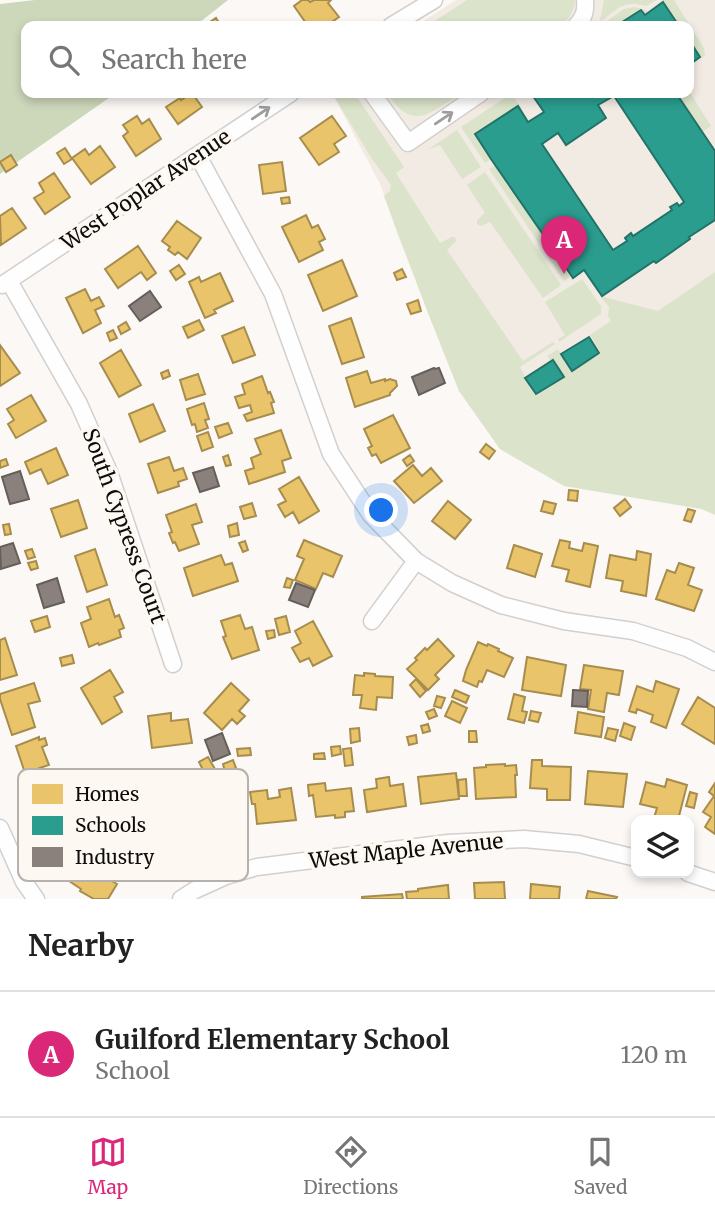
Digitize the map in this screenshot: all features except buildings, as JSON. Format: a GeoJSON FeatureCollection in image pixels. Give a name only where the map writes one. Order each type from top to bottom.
{"type":"FeatureCollection","features":[{"type":"Feature","properties":{"kind":"street"},"geometry":{"type":"LineString","coordinates":[[399,21],[434,0]]}},
{"type":"Feature","properties":{"kind":"street"},"geometry":{"type":"LineString","coordinates":[[581,21],[586,8],[585,0]]}},
{"type":"Feature","properties":{"kind":"street","name":"West Poplar Avenue"},"geometry":{"type":"LineString","coordinates":[[4,283],[284,98]]}},
{"type":"Feature","properties":{"kind":"street"},"geometry":{"type":"LineString","coordinates":[[376,98],[408,142],[474,98]]}},
{"type":"Feature","properties":{"kind":"street"},"geometry":{"type":"LineString","coordinates":[[198,156],[273,294],[331,454],[371,515],[416,561],[452,583],[501,605],[564,621],[633,631],[687,648],[715,662]]}},
{"type":"Feature","properties":{"kind":"street","name":"South Cypress Court"},"geometry":{"type":"LineString","coordinates":[[4,283],[79,404],[109,472],[173,664]]}},
{"type":"Feature","properties":{"kind":"street"},"geometry":{"type":"LineString","coordinates":[[372,621],[416,561]]}},
{"type":"Feature","properties":{"kind":"street"},"geometry":{"type":"LineString","coordinates":[[0,828],[18,868]]}},
{"type":"Feature","properties":{"kind":"street","name":"West Maple Avenue"},"geometry":{"type":"LineString","coordinates":[[248,870],[448,843],[524,839],[579,844],[631,857]]}},
{"type":"Feature","properties":{"kind":"street"},"geometry":{"type":"LineString","coordinates":[[694,875],[715,883]]}},
{"type":"Feature","properties":{"kind":"street"},"geometry":{"type":"LineString","coordinates":[[24,881],[36,899]]}},
{"type":"Feature","properties":{"kind":"street","name":"West Maple Avenue"},"geometry":{"type":"LineString","coordinates":[[181,899],[215,881]]}},
{"type":"Feature","properties":{"kind":"shaded area"},"geometry":{"type":"Polygon","coordinates":[[[456,0],[715,0],[715,515],[702,509],[564,486],[500,449],[459,391],[381,186],[335,98],[694,98],[694,21],[424,21],[456,0]]]}},
{"type":"Feature","properties":{"kind":"green space"},"geometry":{"type":"Polygon","coordinates":[[[35,0],[228,0],[201,21],[21,21],[21,98],[109,98],[0,174],[0,4],[35,0]]]}},
{"type":"Feature","properties":{"kind":"green space"},"geometry":{"type":"Polygon","coordinates":[[[467,0],[575,0],[574,8],[566,21],[435,21],[467,0]]]}},
{"type":"Feature","properties":{"kind":"green space"},"geometry":{"type":"Polygon","coordinates":[[[604,0],[657,0],[646,6],[622,6],[601,21],[604,0]]]}},
{"type":"Feature","properties":{"kind":"green space"},"geometry":{"type":"Polygon","coordinates":[[[663,0],[674,0],[687,21],[677,21],[663,0]]]}},
{"type":"Feature","properties":{"kind":"green space"},"geometry":{"type":"Polygon","coordinates":[[[635,7],[648,11],[644,14],[641,10],[623,21],[607,21],[624,9],[635,7]]]}},
{"type":"Feature","properties":{"kind":"green space"},"geometry":{"type":"Polygon","coordinates":[[[694,32],[704,48],[705,55],[702,58],[694,46],[694,32]]]}},
{"type":"Feature","properties":{"kind":"green space"},"geometry":{"type":"Polygon","coordinates":[[[335,98],[358,98],[404,167],[396,173],[440,243],[455,237],[456,241],[447,250],[523,361],[553,342],[555,344],[520,367],[535,395],[564,377],[553,360],[547,356],[558,349],[572,371],[601,353],[590,335],[611,321],[608,316],[609,307],[600,296],[658,311],[715,272],[715,515],[702,509],[564,486],[500,449],[459,391],[384,196],[390,191],[391,185],[335,98]]]}},
{"type":"Feature","properties":{"kind":"green space"},"geometry":{"type":"Polygon","coordinates":[[[391,98],[453,98],[422,116],[405,113],[391,98]]]}},
{"type":"Feature","properties":{"kind":"green space"},"geometry":{"type":"Polygon","coordinates":[[[504,98],[514,98],[521,108],[476,134],[491,159],[485,163],[461,127],[504,98]]]}},
{"type":"Feature","properties":{"kind":"green space"},"geometry":{"type":"Polygon","coordinates":[[[679,98],[693,98],[711,126],[702,132],[679,98]]]}},
{"type":"Feature","properties":{"kind":"green space"},"geometry":{"type":"Polygon","coordinates":[[[457,130],[481,167],[462,179],[440,145],[427,150],[457,130]]]}},
{"type":"Feature","properties":{"kind":"green space"},"geometry":{"type":"Polygon","coordinates":[[[495,165],[570,277],[564,281],[489,169],[495,165]]]}},
{"type":"Feature","properties":{"kind":"green space"},"geometry":{"type":"Polygon","coordinates":[[[485,172],[561,285],[543,298],[490,222],[481,226],[477,224],[477,220],[485,213],[467,185],[485,172]]]}},
{"type":"Feature","properties":{"kind":"green space"},"geometry":{"type":"Polygon","coordinates":[[[582,279],[601,306],[601,314],[559,342],[558,339],[565,335],[545,302],[582,279]]]}},
{"type":"Feature","properties":{"kind":"place","name":"Guilford Elementary School"},"geometry":{"type":"Point","coordinates":[564,274]}}]}
